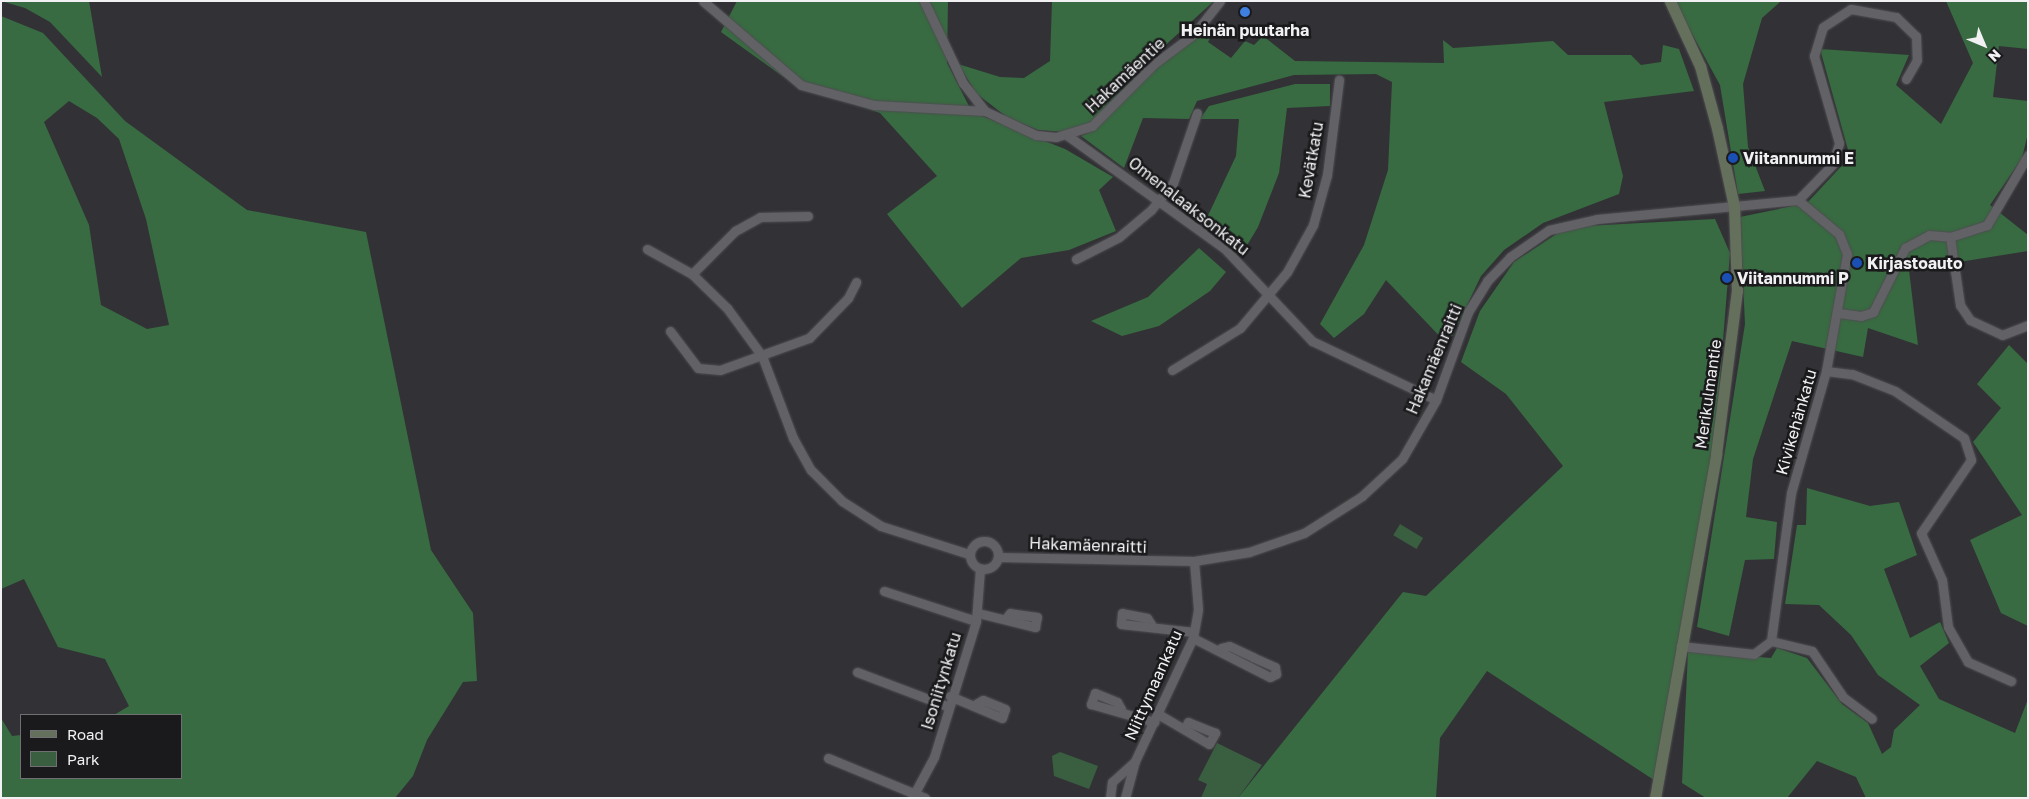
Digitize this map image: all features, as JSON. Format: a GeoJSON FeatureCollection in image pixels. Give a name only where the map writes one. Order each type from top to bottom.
{"type":"FeatureCollection","features":[{"type":"Feature","properties":{"kind":"street"},"geometry":{"type":"LineString","coordinates":[[703,1],[801,85],[874,105],[985,111]]}},
{"type":"Feature","properties":{"kind":"street","name":"Hakamäentie"},"geometry":{"type":"LineString","coordinates":[[924,1],[964,83],[985,111],[1036,135],[1068,136],[1092,126],[1120,102],[1154,64],[1204,23],[1220,1]]}},
{"type":"Feature","properties":{"kind":"street","name":"Merikulmantie"},"geometry":{"type":"LineString","coordinates":[[1655,798],[1729,368],[1737,291],[1734,206],[1700,66],[1670,1]]}},
{"type":"Feature","properties":{"kind":"street"},"geometry":{"type":"LineString","coordinates":[[1734,206],[1798,200],[1832,165],[1839,143],[1814,56],[1823,27],[1850,9],[1896,17],[1916,36],[1917,60],[1906,78]]}},
{"type":"Feature","properties":{"kind":"street","name":"Kevätkatu"},"geometry":{"type":"LineString","coordinates":[[1172,370],[1240,328],[1271,293],[1313,225],[1327,175],[1339,80]]}},
{"type":"Feature","properties":{"kind":"street"},"geometry":{"type":"LineString","coordinates":[[1076,259],[1119,237],[1160,199],[1173,183],[1197,113]]}},
{"type":"Feature","properties":{"kind":"street","name":"Omenalaaksonkatu"},"geometry":{"type":"LineString","coordinates":[[1068,136],[1160,199],[1224,248],[1271,293],[1312,341],[1436,400]]}},
{"type":"Feature","properties":{"kind":"street"},"geometry":{"type":"LineString","coordinates":[[1839,313],[1862,316],[1873,312],[1905,248],[1929,236],[1950,237],[1987,224],[2028,155]]}},
{"type":"Feature","properties":{"kind":"street","name":"Kivikehänkatu"},"geometry":{"type":"LineString","coordinates":[[1771,641],[1791,493],[1826,371],[1839,313],[1845,244],[1839,234],[1798,200]]}},
{"type":"Feature","properties":{"kind":"street","name":"Hakamäenraitti"},"geometry":{"type":"LineString","coordinates":[[998,557],[1194,561],[1277,544],[1332,518],[1402,459],[1436,400],[1468,312],[1487,281],[1510,257],[1549,230],[1597,219],[1734,206]]}},
{"type":"Feature","properties":{"kind":"street"},"geometry":{"type":"LineString","coordinates":[[692,274],[735,230],[760,217],[808,216]]}},
{"type":"Feature","properties":{"kind":"street"},"geometry":{"type":"LineString","coordinates":[[1950,237],[1960,305],[1970,320],[2002,335],[2028,325]]}},
{"type":"Feature","properties":{"kind":"street"},"geometry":{"type":"LineString","coordinates":[[647,249],[692,274],[727,308],[762,356],[792,438],[811,470],[842,501],[881,526],[969,554],[980,569],[993,565],[998,557],[993,544],[985,541],[976,543],[969,554]]}},
{"type":"Feature","properties":{"kind":"street"},"geometry":{"type":"LineString","coordinates":[[670,331],[690,360],[707,372],[762,356],[809,338],[848,298],[856,282]]}},
{"type":"Feature","properties":{"kind":"street"},"geometry":{"type":"LineString","coordinates":[[1826,371],[1852,374],[1895,391],[1964,438],[1971,460],[1921,533],[1942,580],[1948,626],[1968,662],[2011,681]]}},
{"type":"Feature","properties":{"kind":"street","name":"Niittymaankatu"},"geometry":{"type":"LineString","coordinates":[[1126,797],[1135,761],[1194,635],[1198,609],[1194,561]]}},
{"type":"Feature","properties":{"kind":"street","name":"Isoniitynkatu"},"geometry":{"type":"LineString","coordinates":[[913,796],[934,757],[950,696],[977,617],[980,569]]}},
{"type":"Feature","properties":{"kind":"street"},"geometry":{"type":"LineString","coordinates":[[884,591],[977,617],[1007,617]]}},
{"type":"Feature","properties":{"kind":"street"},"geometry":{"type":"LineString","coordinates":[[1151,624],[1194,635],[1221,648],[1248,666],[1270,677],[1276,674],[1274,667],[1253,656],[1229,646],[1221,648]]}},
{"type":"Feature","properties":{"kind":"street"},"geometry":{"type":"LineString","coordinates":[[1680,646],[1754,654],[1771,641],[1812,651],[1843,697],[1872,719]]}},
{"type":"Feature","properties":{"kind":"street"},"geometry":{"type":"LineString","coordinates":[[1248,666],[1253,656]]}},
{"type":"Feature","properties":{"kind":"street"},"geometry":{"type":"LineString","coordinates":[[857,672],[947,706]]}},
{"type":"Feature","properties":{"kind":"street"},"geometry":{"type":"LineString","coordinates":[[950,696],[976,704]]}},
{"type":"Feature","properties":{"kind":"street"},"geometry":{"type":"LineString","coordinates":[[1120,709],[1186,726]]}},
{"type":"Feature","properties":{"kind":"street"},"geometry":{"type":"LineString","coordinates":[[828,758],[913,796],[925,798]]}},
{"type":"Feature","properties":{"kind":"street","name":"Niittymaankatu"},"geometry":{"type":"LineString","coordinates":[[1110,795],[1112,782],[1135,761]]}},
{"type":"Feature","properties":{"kind":"street"},"geometry":{"type":"LineString","coordinates":[[1110,795],[1126,797]]}},
{"type":"Feature","properties":{"kind":"green space"},"geometry":{"type":"Polygon","coordinates":[[[1,1],[89,1],[102,77],[50,22],[25,8],[1,1]]]}},
{"type":"Feature","properties":{"kind":"green space"},"geometry":{"type":"Polygon","coordinates":[[[737,1],[948,1],[947,63],[972,112],[1065,149],[1113,177],[1099,190],[1116,231],[1069,250],[1021,258],[962,308],[887,214],[937,176],[880,113],[792,83],[721,32],[737,1]]]}},
{"type":"Feature","properties":{"kind":"green space"},"geometry":{"type":"Polygon","coordinates":[[[1052,1],[1214,1],[1149,60],[1116,101],[1088,124],[1065,132],[1038,130],[1007,117],[977,94],[958,64],[1000,77],[1024,78],[1050,61],[1052,1]]]}},
{"type":"Feature","properties":{"kind":"green space"},"geometry":{"type":"Polygon","coordinates":[[[1674,1],[1781,1],[1762,18],[1743,84],[1748,147],[1765,191],[1738,194],[1720,85],[1674,1]]]}},
{"type":"Feature","properties":{"kind":"green space"},"geometry":{"type":"Polygon","coordinates":[[[1946,1],[2028,1],[2028,49],[1999,46],[1993,97],[2028,101],[2028,133],[2022,158],[1990,205],[2028,235],[2028,251],[1909,270],[1918,345],[1868,328],[1863,357],[1792,341],[1753,459],[1746,517],[1777,522],[1774,559],[1745,560],[1729,636],[1697,627],[1745,324],[1740,217],[1807,203],[1850,157],[1820,49],[1909,55],[1896,85],[1941,124],[1973,63],[1946,1]]]}},
{"type":"Feature","properties":{"kind":"green space"},"geometry":{"type":"Polygon","coordinates":[[[1,16],[43,33],[125,121],[247,210],[366,232],[431,550],[473,613],[477,681],[463,682],[427,740],[413,776],[395,798],[1,798],[1,718],[12,736],[20,735],[20,779],[182,779],[182,714],[116,714],[129,706],[105,659],[58,647],[24,579],[1,589],[1,16]],[[69,101],[44,122],[89,225],[101,305],[147,329],[169,325],[146,219],[119,139],[97,118],[69,101]]]}},
{"type":"Feature","properties":{"kind":"green space"},"geometry":{"type":"Polygon","coordinates":[[[1208,24],[1214,30],[1208,42],[1231,58],[1245,41],[1254,45],[1263,36],[1295,61],[1444,63],[1443,40],[1453,48],[1553,41],[1568,55],[1631,55],[1641,65],[1661,62],[1663,45],[1679,49],[1694,91],[1604,102],[1623,176],[1619,194],[1543,223],[1504,250],[1481,276],[1448,345],[1386,280],[1364,314],[1334,338],[1320,324],[1364,245],[1388,170],[1392,82],[1376,74],[1294,75],[1197,101],[1189,119],[1143,118],[1124,168],[1081,136],[1095,130],[1157,66],[1208,24]]]}},
{"type":"Feature","properties":{"kind":"green space"},"geometry":{"type":"Polygon","coordinates":[[[1295,84],[1330,84],[1330,106],[1287,108],[1279,173],[1258,227],[1243,252],[1204,224],[1236,156],[1239,119],[1200,119],[1209,106],[1295,84]]]}},
{"type":"Feature","properties":{"kind":"green space"},"geometry":{"type":"Polygon","coordinates":[[[1715,219],[1730,253],[1716,428],[1654,780],[1487,671],[1440,738],[1436,798],[1238,798],[1403,592],[1426,596],[1563,466],[1506,394],[1461,362],[1480,311],[1514,262],[1567,227],[1715,219]]]}},
{"type":"Feature","properties":{"kind":"green space"},"geometry":{"type":"Polygon","coordinates":[[[1199,248],[1226,272],[1210,291],[1159,326],[1122,336],[1091,321],[1148,297],[1199,248]]]}},
{"type":"Feature","properties":{"kind":"green space"},"geometry":{"type":"Polygon","coordinates":[[[2009,345],[2028,364],[2028,626],[2001,613],[1970,540],[2022,515],[1973,442],[2001,408],[1977,384],[2009,345]]]}},
{"type":"Feature","properties":{"kind":"green space"},"geometry":{"type":"Polygon","coordinates":[[[1807,488],[1870,506],[1899,502],[1917,555],[1884,569],[1910,638],[1940,622],[1949,643],[1920,666],[1939,699],[2015,733],[2028,699],[2028,798],[1866,798],[1856,777],[1817,761],[1787,798],[1706,798],[1682,783],[1688,651],[1771,658],[1777,648],[1807,658],[1842,704],[1868,723],[1882,754],[1891,747],[1894,730],[1920,705],[1878,675],[1851,635],[1819,605],[1785,604],[1797,525],[1806,525],[1807,488]]]}},
{"type":"Feature","properties":{"kind":"green space"},"geometry":{"type":"Polygon","coordinates":[[[1400,524],[1423,538],[1416,549],[1393,535],[1400,524]]]}},
{"type":"Feature","properties":{"kind":"green space"},"geometry":{"type":"Polygon","coordinates":[[[1217,743],[1262,765],[1238,798],[1201,798],[1207,784],[1198,780],[1217,743]]]}},
{"type":"Feature","properties":{"kind":"green space"},"geometry":{"type":"Polygon","coordinates":[[[1060,752],[1098,766],[1089,789],[1054,776],[1052,756],[1060,752]]]}},
{"type":"Feature","properties":{"kind":"place","name":"Heinän puutarha"},"geometry":{"type":"Point","coordinates":[1245,12]}},
{"type":"Feature","properties":{"kind":"place","name":"Viitannummi E"},"geometry":{"type":"Point","coordinates":[1733,158]}},
{"type":"Feature","properties":{"kind":"place","name":"Kirjastoauto"},"geometry":{"type":"Point","coordinates":[1857,263]}},
{"type":"Feature","properties":{"kind":"place","name":"Viitannummi P"},"geometry":{"type":"Point","coordinates":[1727,278]}}]}
